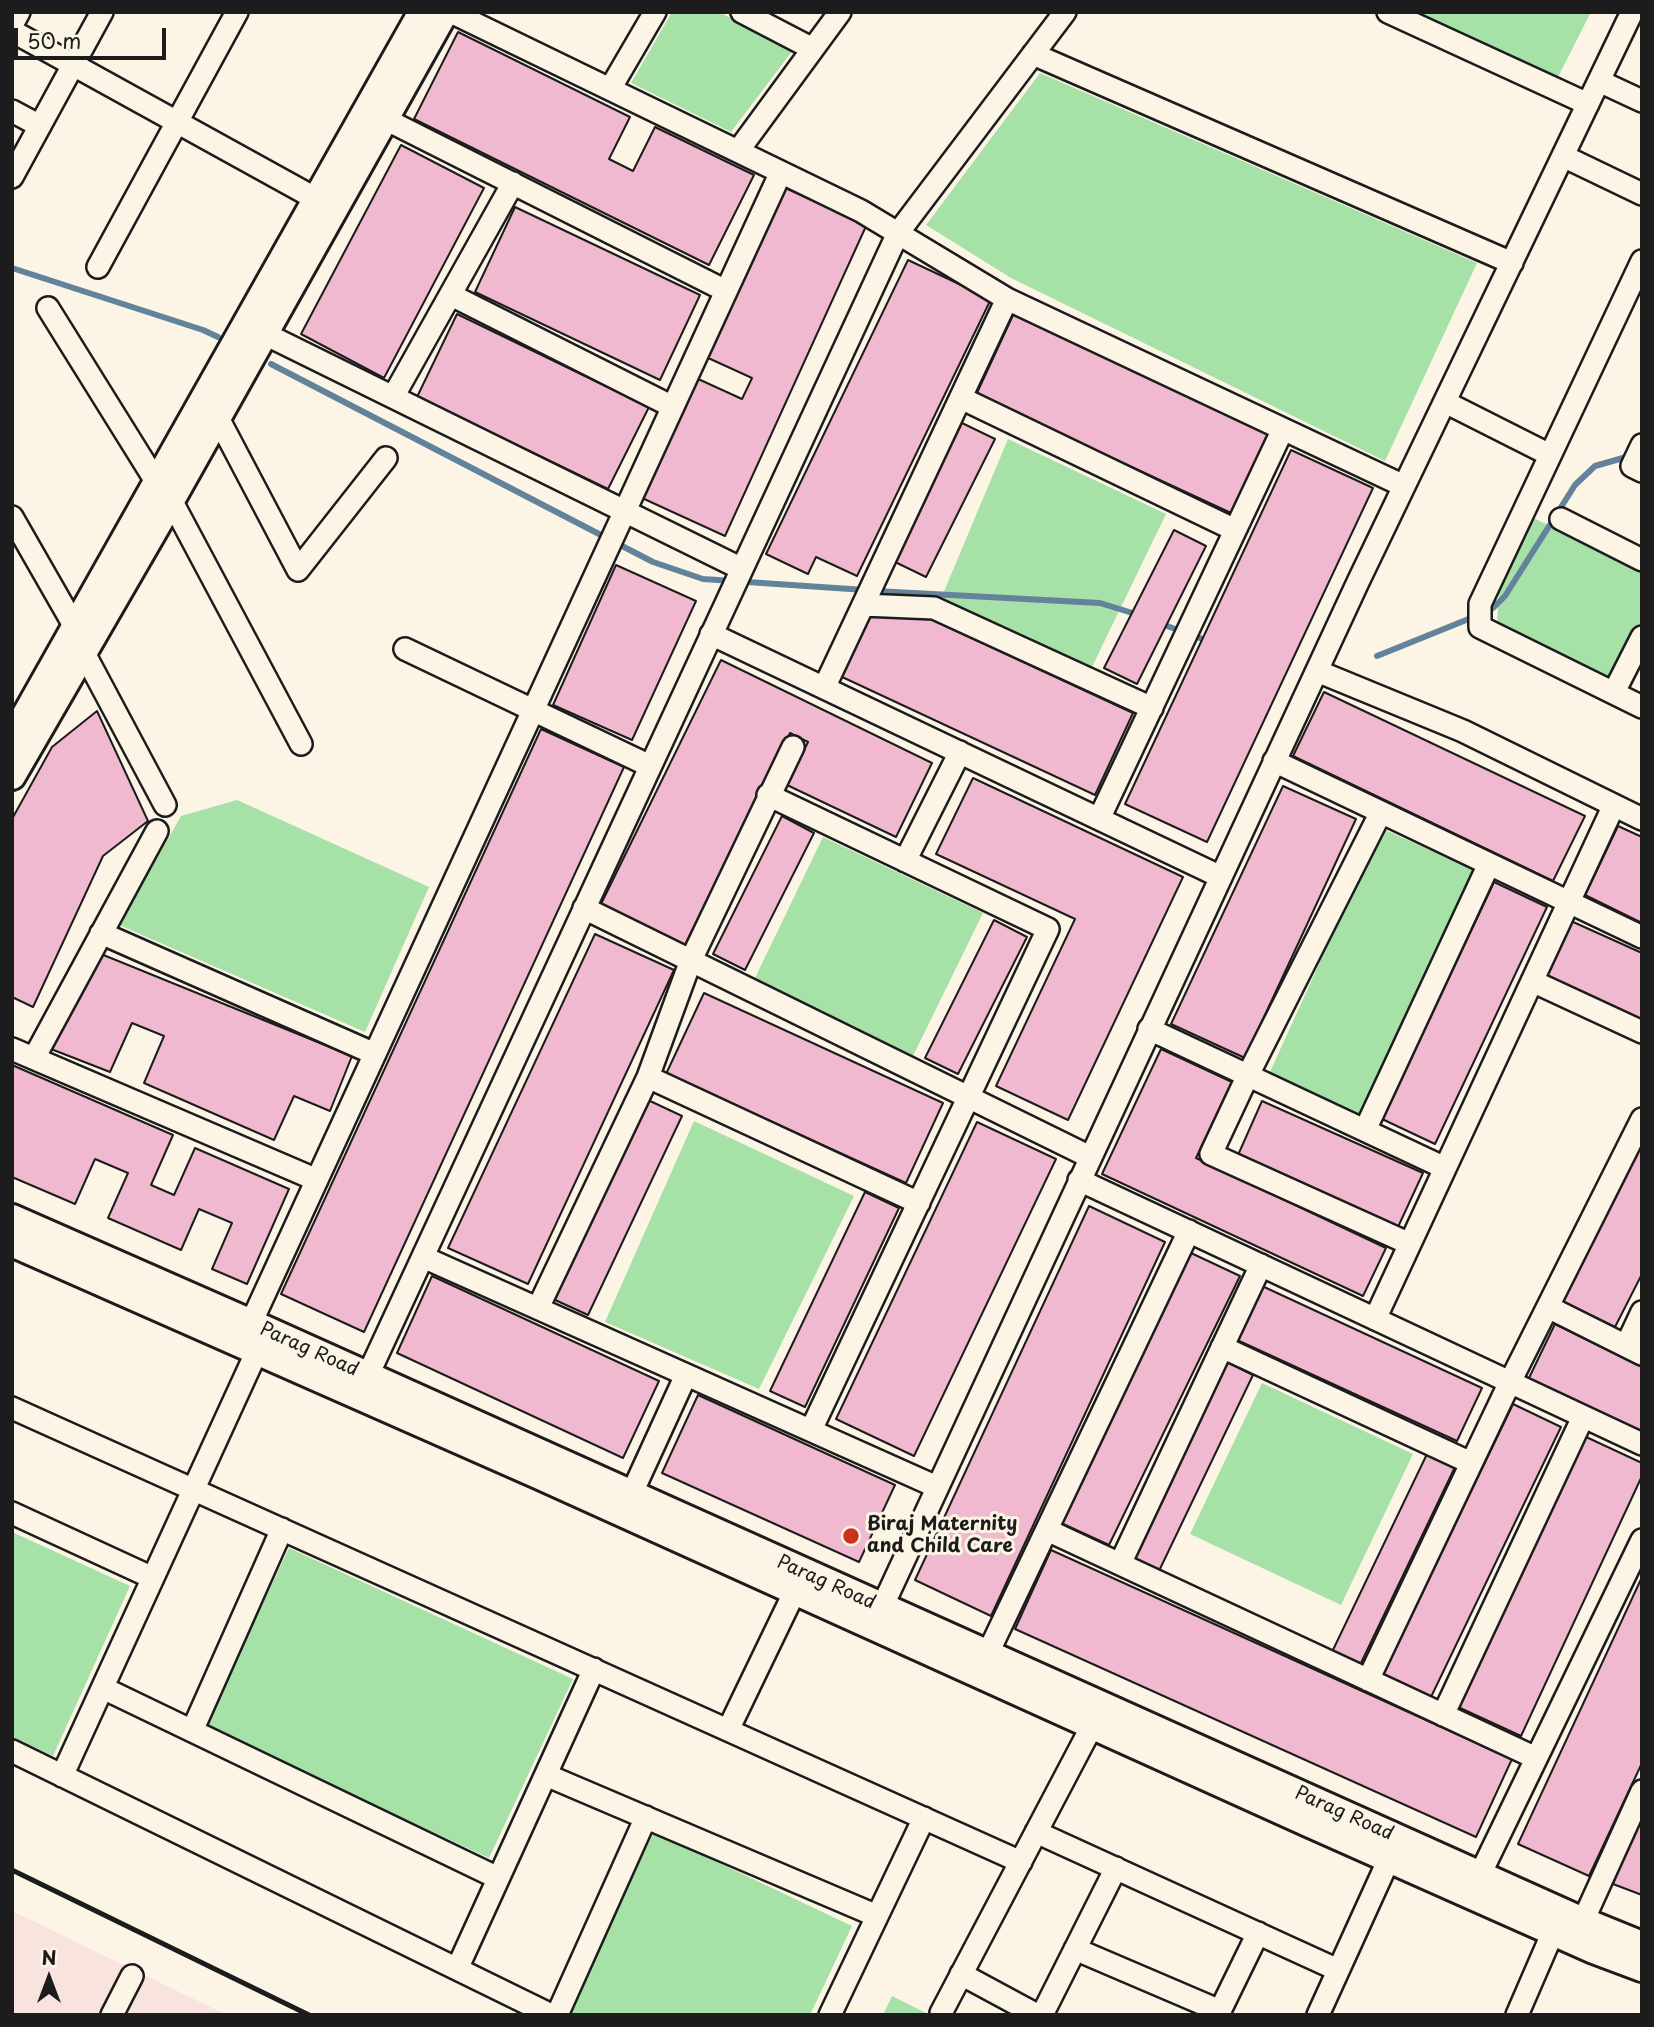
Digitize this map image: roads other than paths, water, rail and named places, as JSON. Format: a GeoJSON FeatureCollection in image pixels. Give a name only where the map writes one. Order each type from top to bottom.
{"type":"FeatureCollection","features":[{"type":"Feature","properties":{"kind":"street"},"geometry":{"type":"LineString","coordinates":[[12,25],[19,12]]}},
{"type":"Feature","properties":{"kind":"street"},"geometry":{"type":"LineString","coordinates":[[12,177],[102,12]]}},
{"type":"Feature","properties":{"kind":"street"},"geometry":{"type":"LineString","coordinates":[[98,267],[237,12]]}},
{"type":"Feature","properties":{"kind":"street"},"geometry":{"type":"LineString","coordinates":[[12,739],[75,626],[164,492],[218,418],[265,334],[326,204],[422,12]]}},
{"type":"Feature","properties":{"kind":"street"},"geometry":{"type":"LineString","coordinates":[[12,776],[84,653],[164,492],[326,204],[385,119],[445,12]]}},
{"type":"Feature","properties":{"kind":"street"},"geometry":{"type":"LineString","coordinates":[[451,12],[861,211],[1007,299],[1404,486]]}},
{"type":"Feature","properties":{"kind":"street"},"geometry":{"type":"LineString","coordinates":[[610,89],[655,12]]}},
{"type":"Feature","properties":{"kind":"street"},"geometry":{"type":"LineString","coordinates":[[742,12],[813,49]]}},
{"type":"Feature","properties":{"kind":"street"},"geometry":{"type":"LineString","coordinates":[[738,151],[840,12]]}},
{"type":"Feature","properties":{"kind":"street"},"geometry":{"type":"LineString","coordinates":[[363,1386],[898,233],[1065,12]]}},
{"type":"Feature","properties":{"kind":"street"},"geometry":{"type":"LineString","coordinates":[[1388,12],[1588,104]]}},
{"type":"Feature","properties":{"kind":"street"},"geometry":{"type":"LineString","coordinates":[[877,1617],[1274,761],[1632,12]]}},
{"type":"Feature","properties":{"kind":"street"},"geometry":{"type":"LineString","coordinates":[[12,31],[326,204]]}},
{"type":"Feature","properties":{"kind":"street"},"geometry":{"type":"LineString","coordinates":[[1033,54],[1511,263]]}},
{"type":"Feature","properties":{"kind":"street"},"geometry":{"type":"LineString","coordinates":[[1599,82],[1642,101]]}},
{"type":"Feature","properties":{"kind":"street"},"geometry":{"type":"LineString","coordinates":[[12,111],[40,126]]}},
{"type":"Feature","properties":{"kind":"street"},"geometry":{"type":"LineString","coordinates":[[385,119],[726,291]]}},
{"type":"Feature","properties":{"kind":"street"},"geometry":{"type":"LineString","coordinates":[[1563,156],[1642,194]]}},
{"type":"Feature","properties":{"kind":"street"},"geometry":{"type":"LineString","coordinates":[[251,1323],[781,172]]}},
{"type":"Feature","properties":{"kind":"street"},"geometry":{"type":"LineString","coordinates":[[393,397],[513,183]]}},
{"type":"Feature","properties":{"kind":"street"},"geometry":{"type":"LineString","coordinates":[[1639,275],[1480,604],[1480,627],[1642,707]]}},
{"type":"Feature","properties":{"kind":"street"},"geometry":{"type":"LineString","coordinates":[[451,295],[673,407]]}},
{"type":"Feature","properties":{"kind":"street"},"geometry":{"type":"LineString","coordinates":[[824,688],[1007,299]]}},
{"type":"Feature","properties":{"kind":"street"},"geometry":{"type":"LineString","coordinates":[[48,309],[164,492],[302,744]]}},
{"type":"Feature","properties":{"kind":"street"},"geometry":{"type":"LineString","coordinates":[[265,334],[393,397],[621,520],[740,572]]}},
{"type":"Feature","properties":{"kind":"street"},"geometry":{"type":"LineString","coordinates":[[961,398],[1236,530]]}},
{"type":"Feature","properties":{"kind":"street"},"geometry":{"type":"LineString","coordinates":[[1445,402],[1550,455]]}},
{"type":"Feature","properties":{"kind":"street"},"geometry":{"type":"LineString","coordinates":[[218,418],[299,570],[386,458]]}},
{"type":"Feature","properties":{"kind":"street"},"geometry":{"type":"LineString","coordinates":[[1099,819],[1283,429]]}},
{"type":"Feature","properties":{"kind":"street"},"geometry":{"type":"LineString","coordinates":[[1637,469],[1642,445]]}},
{"type":"Feature","properties":{"kind":"street"},"geometry":{"type":"LineString","coordinates":[[12,517],[75,626],[84,653],[165,805]]}},
{"type":"Feature","properties":{"kind":"street"},"geometry":{"type":"LineString","coordinates":[[1561,519],[1642,560]]}},
{"type":"Feature","properties":{"kind":"street"},"geometry":{"type":"LineString","coordinates":[[865,602],[934,608],[1152,708]]}},
{"type":"Feature","properties":{"kind":"street"},"geometry":{"type":"LineString","coordinates":[[711,634],[1221,877]]}},
{"type":"Feature","properties":{"kind":"street"},"geometry":{"type":"LineString","coordinates":[[1614,692],[1642,637]]}},
{"type":"Feature","properties":{"kind":"street"},"geometry":{"type":"LineString","coordinates":[[405,649],[650,766]]}},
{"type":"Feature","properties":{"kind":"street"},"geometry":{"type":"LineString","coordinates":[[1317,671],[1463,731],[1642,819]]}},
{"type":"Feature","properties":{"kind":"street"},"geometry":{"type":"LineString","coordinates":[[538,1308],[648,1077],[691,960],[793,747]]}},
{"type":"Feature","properties":{"kind":"street"},"geometry":{"type":"LineString","coordinates":[[905,860],[960,752]]}},
{"type":"Feature","properties":{"kind":"street"},"geometry":{"type":"LineString","coordinates":[[1274,761],[1642,937]]}},
{"type":"Feature","properties":{"kind":"street"},"geometry":{"type":"LineString","coordinates":[[768,795],[1048,929],[811,1430]]}},
{"type":"Feature","properties":{"kind":"street"},"geometry":{"type":"LineString","coordinates":[[1375,1319],[1614,805]]}},
{"type":"Feature","properties":{"kind":"street"},"geometry":{"type":"LineString","coordinates":[[1381,813],[1248,1075],[1211,1154],[1410,1244]]}},
{"type":"Feature","properties":{"kind":"street"},"geometry":{"type":"LineString","coordinates":[[34,1058],[157,831]]}},
{"type":"Feature","properties":{"kind":"street"},"geometry":{"type":"LineString","coordinates":[[1365,1130],[1489,864]]}},
{"type":"Feature","properties":{"kind":"street"},"geometry":{"type":"LineString","coordinates":[[584,908],[1090,1157]]}},
{"type":"Feature","properties":{"kind":"street"},"geometry":{"type":"LineString","coordinates":[[102,933],[375,1054]]}},
{"type":"Feature","properties":{"kind":"street"},"geometry":{"type":"LineString","coordinates":[[1532,981],[1642,1032]]}},
{"type":"Feature","properties":{"kind":"street"},"geometry":{"type":"LineString","coordinates":[[1149,1029],[1445,1168]]}},
{"type":"Feature","properties":{"kind":"street"},"geometry":{"type":"LineString","coordinates":[[12,1049],[317,1180]]}},
{"type":"Feature","properties":{"kind":"street"},"geometry":{"type":"LineString","coordinates":[[648,1077],[919,1203]]}},
{"type":"Feature","properties":{"kind":"street"},"geometry":{"type":"LineString","coordinates":[[1368,1679],[1510,1382],[1642,1119]]}},
{"type":"Feature","properties":{"kind":"street"},"geometry":{"type":"LineString","coordinates":[[1079,1180],[1642,1444]]}},
{"type":"Feature","properties":{"kind":"street","name":"Parag Road"},"geometry":{"type":"LineString","coordinates":[[12,1218],[251,1323],[363,1386],[796,1591],[987,1655],[1474,1885],[1553,1932],[1642,1968]]}},
{"type":"Feature","properties":{"kind":"street"},"geometry":{"type":"LineString","coordinates":[[987,1655],[1189,1231]]}},
{"type":"Feature","properties":{"kind":"street","name":"Parag Road"},"geometry":{"type":"LineString","coordinates":[[12,1243],[257,1351],[363,1386],[631,1495],[1092,1726],[1389,1859],[1583,1921],[1642,1945]]}},
{"type":"Feature","properties":{"kind":"street"},"geometry":{"type":"LineString","coordinates":[[423,1257],[937,1487]]}},
{"type":"Feature","properties":{"kind":"street"},"geometry":{"type":"LineString","coordinates":[[1120,1564],[1261,1265]]}},
{"type":"Feature","properties":{"kind":"street"},"geometry":{"type":"LineString","coordinates":[[1548,1307],[1634,1350],[1642,1312]]}},
{"type":"Feature","properties":{"kind":"street"},"geometry":{"type":"LineString","coordinates":[[1222,1347],[1471,1463]]}},
{"type":"Feature","properties":{"kind":"street"},"geometry":{"type":"LineString","coordinates":[[62,1776],[257,1351]]}},
{"type":"Feature","properties":{"kind":"street"},"geometry":{"type":"LineString","coordinates":[[631,1495],[686,1375]]}},
{"type":"Feature","properties":{"kind":"street"},"geometry":{"type":"LineString","coordinates":[[12,1408],[1021,1862]]}},
{"type":"Feature","properties":{"kind":"street"},"geometry":{"type":"LineString","coordinates":[[1443,1714],[1583,1417]]}},
{"type":"Feature","properties":{"kind":"street"},"geometry":{"type":"LineString","coordinates":[[12,1513],[153,1578]]}},
{"type":"Feature","properties":{"kind":"street"},"geometry":{"type":"LineString","coordinates":[[192,1731],[282,1529]]}},
{"type":"Feature","properties":{"kind":"street"},"geometry":{"type":"LineString","coordinates":[[1047,1530],[1536,1758]]}},
{"type":"Feature","properties":{"kind":"street"},"geometry":{"type":"LineString","coordinates":[[1474,1885],[1642,1540]]}},
{"type":"Feature","properties":{"kind":"street"},"geometry":{"type":"LineString","coordinates":[[729,1730],[796,1591]]}},
{"type":"Feature","properties":{"kind":"street"},"geometry":{"type":"LineString","coordinates":[[457,1969],[594,1670]]}},
{"type":"Feature","properties":{"kind":"street"},"geometry":{"type":"LineString","coordinates":[[103,1688],[498,1878]]}},
{"type":"Feature","properties":{"kind":"street"},"geometry":{"type":"LineString","coordinates":[[941,2013],[1092,1726]]}},
{"type":"Feature","properties":{"kind":"street"},"geometry":{"type":"LineString","coordinates":[[12,1751],[551,2015]]}},
{"type":"Feature","properties":{"kind":"street"},"geometry":{"type":"LineString","coordinates":[[546,1775],[877,1916]]}},
{"type":"Feature","properties":{"kind":"street"},"geometry":{"type":"LineString","coordinates":[[1583,1921],[1640,1800]]}},
{"type":"Feature","properties":{"kind":"street"},"geometry":{"type":"LineString","coordinates":[[557,2015],[646,1817]]}},
{"type":"Feature","properties":{"kind":"street"},"geometry":{"type":"LineString","coordinates":[[830,2015],[924,1818]]}},
{"type":"Feature","properties":{"kind":"street"},"geometry":{"type":"LineString","coordinates":[[1036,1832],[1338,1970]]}},
{"type":"Feature","properties":{"kind":"street"},"geometry":{"type":"LineString","coordinates":[[1318,2015],[1389,1859]]}},
{"type":"Feature","properties":{"kind":"street"},"geometry":{"type":"LineString","coordinates":[[961,1974],[1040,2015],[1116,1868]]}},
{"type":"Feature","properties":{"kind":"street"},"geometry":{"type":"LineString","coordinates":[[1517,2015],[1553,1932]]}},
{"type":"Feature","properties":{"kind":"street"},"geometry":{"type":"LineString","coordinates":[[1076,1948],[1219,2013],[1258,1933]]}},
{"type":"Feature","properties":{"kind":"street"},"geometry":{"type":"LineString","coordinates":[[112,2015],[132,1976]]}},
{"type":"Feature","properties":{"kind":"waterway"},"geometry":{"type":"LineString","coordinates":[[12,268],[218,337]]}},
{"type":"Feature","properties":{"kind":"waterway"},"geometry":{"type":"LineString","coordinates":[[271,364],[653,562],[703,579],[865,590]]}},
{"type":"Feature","properties":{"kind":"waterway"},"geometry":{"type":"LineString","coordinates":[[1486,611],[1505,596],[1575,485],[1595,466],[1630,456]]}},
{"type":"Feature","properties":{"kind":"waterway"},"geometry":{"type":"LineString","coordinates":[[876,591],[1100,603],[1139,615]]}},
{"type":"Feature","properties":{"kind":"waterway"},"geometry":{"type":"LineString","coordinates":[[1377,656],[1476,616]]}},
{"type":"Feature","properties":{"kind":"waterway"},"geometry":{"type":"LineString","coordinates":[[1159,623],[1208,641]]}},
{"type":"Feature","properties":{"kind":"railway"},"geometry":{"type":"LineString","coordinates":[[12,1870],[309,2015]]}},
{"type":"Feature","properties":{"kind":"place","name":"Biraj Maternity and Child Care"},"geometry":{"type":"Point","coordinates":[851,1536]}}]}
